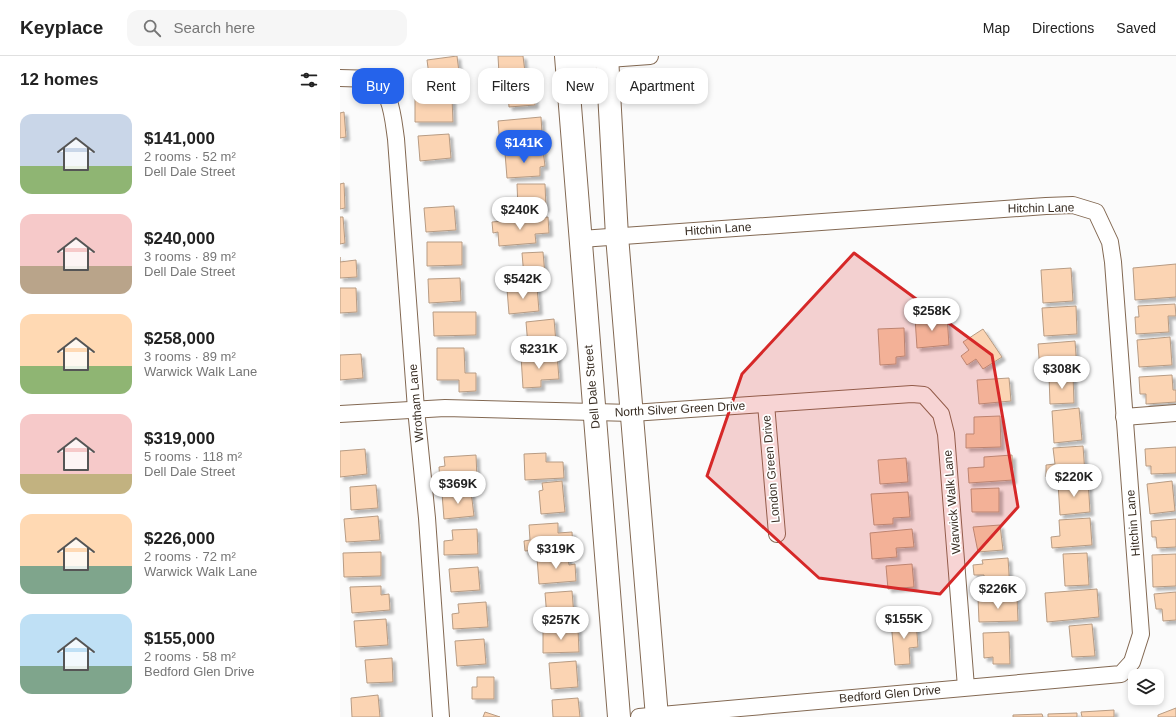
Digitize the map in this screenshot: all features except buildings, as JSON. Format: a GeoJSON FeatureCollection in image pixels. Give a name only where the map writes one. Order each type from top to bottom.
{"type":"FeatureCollection","features":[{"type":"Feature","properties":{"kind":"main road"},"geometry":{"type":"LineString","coordinates":[[607,58],[617,236],[632,413],[651,716]]}},
{"type":"Feature","properties":{"kind":"main road","name":"Dell Dale Street"},"geometry":{"type":"LineString","coordinates":[[567,59],[619,717]]}},
{"type":"Feature","properties":{"kind":"street"},"geometry":{"type":"LineString","coordinates":[[567,59],[650,56]]}},
{"type":"Feature","properties":{"kind":"street","name":"Wrotham Lane"},"geometry":{"type":"LineString","coordinates":[[340,78],[369,80],[384,91],[392,112],[396,139],[416,409],[427,518],[441,717]]}},
{"type":"Feature","properties":{"kind":"street","name":"Hitchin Lane"},"geometry":{"type":"LineString","coordinates":[[581,239],[1046,206],[1073,205],[1096,212],[1110,242],[1141,634],[1133,659]]}},
{"type":"Feature","properties":{"kind":"street","name":"North Silver Green Drive"},"geometry":{"type":"LineString","coordinates":[[340,414],[416,409],[632,413],[912,394],[924,395]]}},
{"type":"Feature","properties":{"kind":"street","name":"Warwick Walk Lane"},"geometry":{"type":"LineString","coordinates":[[924,395],[941,414],[946,434],[966,687]]}},
{"type":"Feature","properties":{"kind":"street","name":"London Green Drive"},"geometry":{"type":"LineString","coordinates":[[766,404],[777,534]]}},
{"type":"Feature","properties":{"kind":"street"},"geometry":{"type":"LineString","coordinates":[[1124,417],[1176,412]]}},
{"type":"Feature","properties":{"kind":"street","name":"Bedford Glen Drive"},"geometry":{"type":"LineString","coordinates":[[651,716],[1068,678],[1107,677],[1121,674],[1133,659]]}},
{"type":"Feature","properties":{"kind":"highlighted area"},"geometry":{"type":"Polygon","coordinates":[[[854,253],[992,355],[1018,507],[940,594],[819,578],[707,476],[742,374],[854,253]]]}}]}
